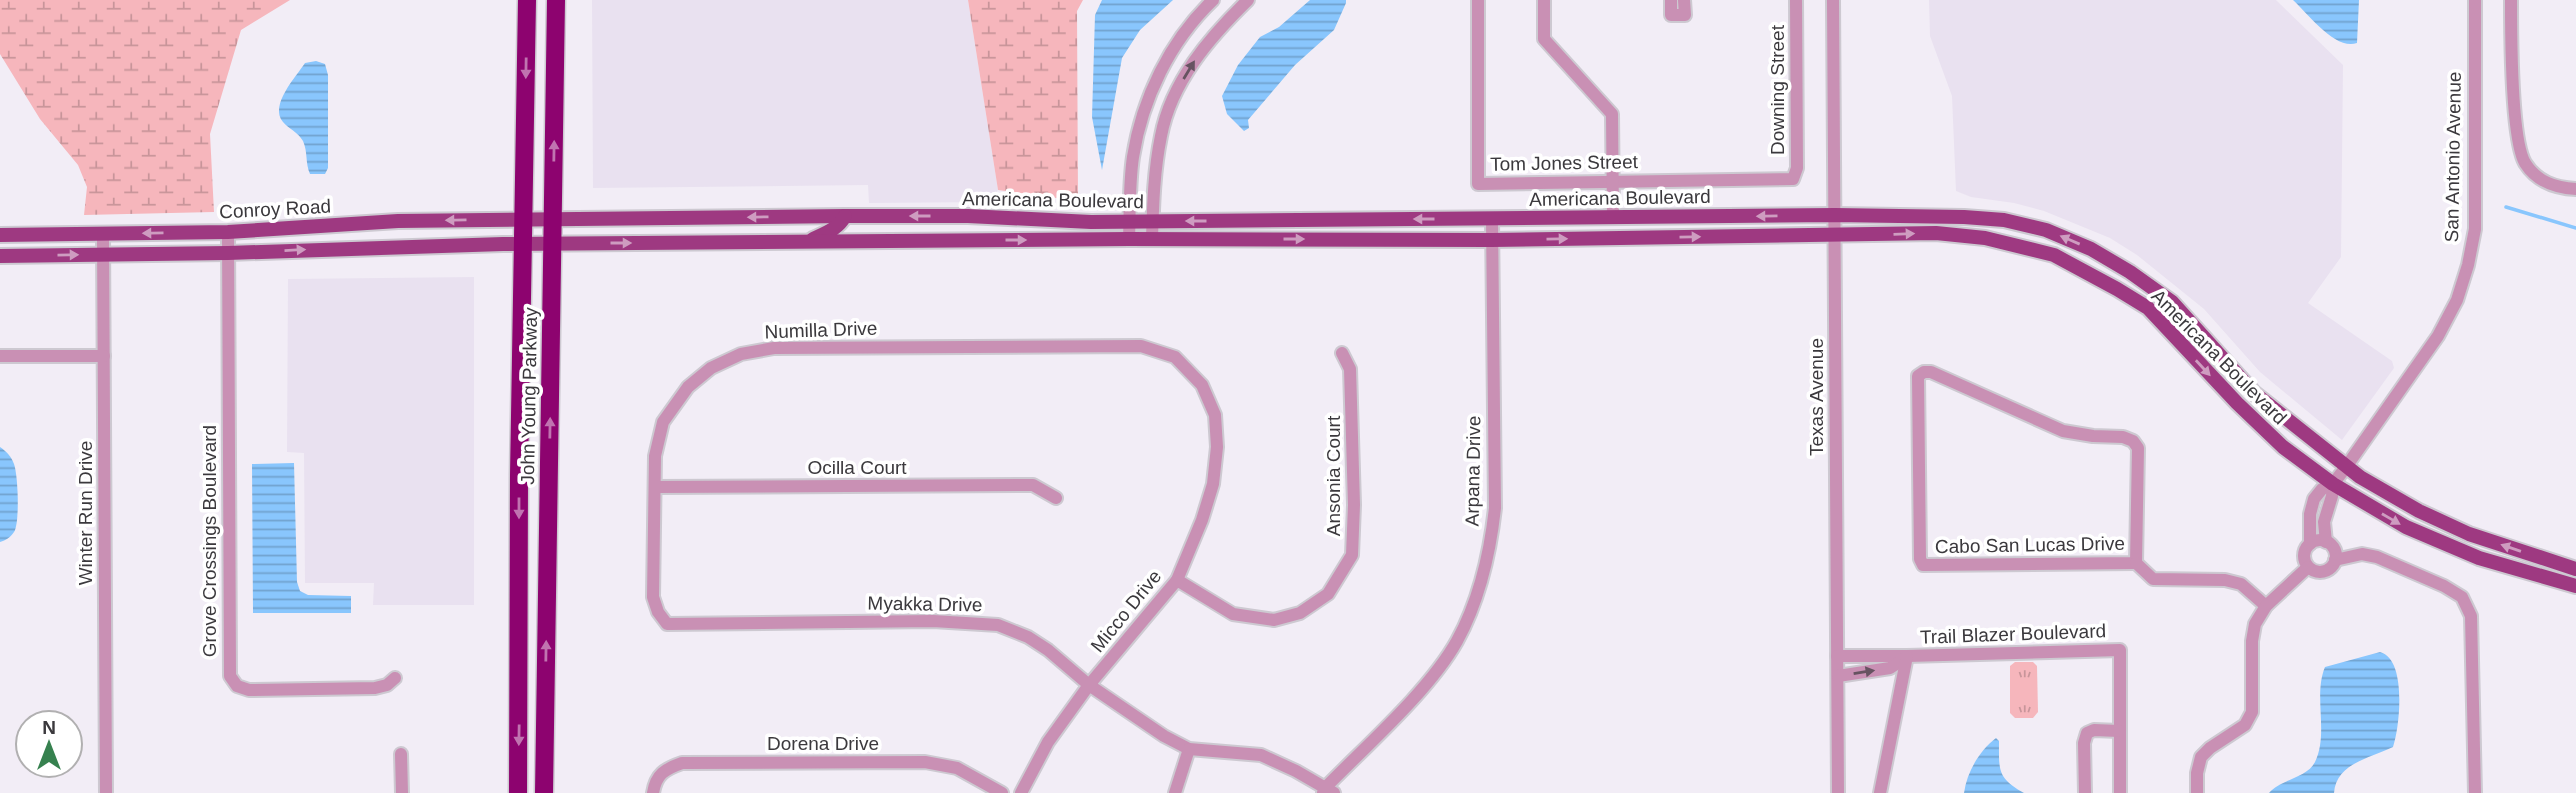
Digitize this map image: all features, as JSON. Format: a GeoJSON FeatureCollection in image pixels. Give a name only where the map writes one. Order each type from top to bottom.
{"type":"FeatureCollection","features":[{"type":"Feature","properties":{"kind":"highway","name":"John Young Parkway"},"geometry":{"type":"LineString","coordinates":[[518,793],[519,475],[527,0]]}},
{"type":"Feature","properties":{"kind":"highway","name":"John Young Parkway"},"geometry":{"type":"LineString","coordinates":[[544,793],[556,0]]}},
{"type":"Feature","properties":{"kind":"main road","name":"Americana Boulevard"},"geometry":{"type":"LineString","coordinates":[[553,219],[968,216],[1130,222],[1836,215],[1964,216],[2004,220],[2046,230],[2091,249],[2130,272],[2172,303],[2254,393],[2346,467],[2419,511],[2469,534],[2576,569]]}},
{"type":"Feature","properties":{"kind":"main road"},"geometry":{"type":"LineString","coordinates":[[808,242],[831,231],[845,216]]}},
{"type":"Feature","properties":{"kind":"main road"},"geometry":{"type":"LineString","coordinates":[[968,216],[968,240]]}},
{"type":"Feature","properties":{"kind":"main road","name":"Conroy Road"},"geometry":{"type":"LineString","coordinates":[[0,235],[228,232],[398,221],[553,219]]}},
{"type":"Feature","properties":{"kind":"main road","name":"Americana Boulevard"},"geometry":{"type":"LineString","coordinates":[[553,243],[1129,239],[1492,240],[1936,233],[1996,240],[2054,255],[2148,308],[2237,403],[2283,447],[2333,484],[2406,527],[2479,558],[2576,586]]}},
{"type":"Feature","properties":{"kind":"main road"},"geometry":{"type":"LineString","coordinates":[[0,256],[228,253],[553,243]]}},
{"type":"Feature","properties":{"kind":"main road"},"geometry":{"type":"LineString","coordinates":[[2117,289],[2130,272]]}},
{"type":"Feature","properties":{"kind":"street"},"geometry":{"type":"LineString","coordinates":[[1129,239],[1133,158],[1151,92],[1181,36],[1213,0]]}},
{"type":"Feature","properties":{"kind":"street"},"geometry":{"type":"LineString","coordinates":[[1153,239],[1155,177],[1161,132],[1180,86],[1199,54],[1248,0]]}},
{"type":"Feature","properties":{"kind":"street","name":"Tom Jones Street"},"geometry":{"type":"LineString","coordinates":[[1478,0],[1478,184],[1793,179]]}},
{"type":"Feature","properties":{"kind":"street"},"geometry":{"type":"LineString","coordinates":[[1544,0],[1544,39],[1612,114],[1613,218]]}},
{"type":"Feature","properties":{"kind":"street"},"geometry":{"type":"LineString","coordinates":[[1671,0],[1671,15],[1685,15],[1685,0]]}},
{"type":"Feature","properties":{"kind":"street","name":"Downing Street"},"geometry":{"type":"LineString","coordinates":[[1793,179],[1797,168],[1796,0]]}},
{"type":"Feature","properties":{"kind":"street","name":"Texas Avenue"},"geometry":{"type":"LineString","coordinates":[[1833,0],[1838,793]]}},
{"type":"Feature","properties":{"kind":"street","name":"San Antonio Avenue"},"geometry":{"type":"LineString","coordinates":[[2311,544],[2310,514],[2314,499],[2322,489],[2333,484],[2346,467],[2438,336],[2457,300],[2468,265],[2475,229],[2475,0]]}},
{"type":"Feature","properties":{"kind":"street"},"geometry":{"type":"LineString","coordinates":[[2511,0],[2517,140],[2525,163],[2538,179],[2557,188],[2576,189]]}},
{"type":"Feature","properties":{"kind":"street","name":"Arpana Drive"},"geometry":{"type":"LineString","coordinates":[[1327,791],[1429,678],[1457,641],[1480,583],[1495,508],[1492,219]]}},
{"type":"Feature","properties":{"kind":"street","name":"Grove Crossings Boulevard"},"geometry":{"type":"LineString","coordinates":[[228,232],[230,676],[237,686],[248,690],[375,688],[387,685],[395,678]]}},
{"type":"Feature","properties":{"kind":"street","name":"Winter Run Drive"},"geometry":{"type":"LineString","coordinates":[[103,234],[106,793]]}},
{"type":"Feature","properties":{"kind":"street","name":"Numilla Drive"},"geometry":{"type":"LineString","coordinates":[[653,597],[655,456],[663,422],[688,387],[711,369],[741,354],[774,348],[1141,346]]}},
{"type":"Feature","properties":{"kind":"street","name":"Micco Drive"},"geometry":{"type":"LineString","coordinates":[[1021,793],[1048,742],[1089,685],[1177,580],[1202,520],[1213,484],[1217,447],[1215,415],[1202,386],[1175,358],[1141,346]]}},
{"type":"Feature","properties":{"kind":"street","name":"Ansonia Court"},"geometry":{"type":"LineString","coordinates":[[1177,580],[1233,614],[1274,620],[1300,613],[1328,594],[1352,555],[1354,505],[1350,369],[1342,353]]}},
{"type":"Feature","properties":{"kind":"street"},"geometry":{"type":"LineString","coordinates":[[0,356],[104,356]]}},
{"type":"Feature","properties":{"kind":"street","name":"Cabo San Lucas Drive"},"geometry":{"type":"LineString","coordinates":[[2136,563],[2138,447],[2133,441],[2123,437],[2063,431],[1931,372],[1918,376],[1920,559],[1923,565],[2136,563],[2152,579],[2225,580],[2241,584],[2266,606]]}},
{"type":"Feature","properties":{"kind":"street"},"geometry":{"type":"LineString","coordinates":[[2326,541],[2320,540],[2311,544],[2304,554],[2308,567],[2313,570],[2322,572],[2333,566],[2335,560],[2334,550],[2326,541],[2324,522],[2333,484]]}},
{"type":"Feature","properties":{"kind":"street","name":"Ocilla Court"},"geometry":{"type":"LineString","coordinates":[[655,488],[1032,485],[1056,498]]}},
{"type":"Feature","properties":{"kind":"street"},"geometry":{"type":"LineString","coordinates":[[2335,560],[2362,554],[2376,557],[2444,586],[2462,597],[2471,616],[2475,793]]}},
{"type":"Feature","properties":{"kind":"street"},"geometry":{"type":"LineString","coordinates":[[2197,793],[2197,773],[2201,757],[2245,725],[2252,712],[2252,641],[2255,624],[2266,606],[2308,567]]}},
{"type":"Feature","properties":{"kind":"street","name":"Myakka Drive"},"geometry":{"type":"LineString","coordinates":[[653,597],[658,612],[667,624],[933,621],[998,625],[1048,650],[1138,721],[1189,749],[1261,755],[1296,771],[1327,791]]}},
{"type":"Feature","properties":{"kind":"street","name":"Trail Blazer Boulevard"},"geometry":{"type":"LineString","coordinates":[[1837,656],[2120,650],[2119,731]]}},
{"type":"Feature","properties":{"kind":"street"},"geometry":{"type":"LineString","coordinates":[[1880,793],[1907,656]]}},
{"type":"Feature","properties":{"kind":"street","name":"Trail Blazer Boulevard"},"geometry":{"type":"LineString","coordinates":[[1838,676],[1889,668],[1907,656]]}},
{"type":"Feature","properties":{"kind":"street"},"geometry":{"type":"LineString","coordinates":[[2085,793],[2084,743],[2087,733],[2094,730],[2119,731],[2120,793]]}},
{"type":"Feature","properties":{"kind":"street"},"geometry":{"type":"LineString","coordinates":[[1175,793],[1189,749]]}},
{"type":"Feature","properties":{"kind":"street"},"geometry":{"type":"LineString","coordinates":[[401,754],[402,793]]}},
{"type":"Feature","properties":{"kind":"street","name":"Dorena Drive"},"geometry":{"type":"LineString","coordinates":[[653,793],[655,781],[665,769],[682,763],[925,762],[957,768],[1002,793]]}},
{"type":"Feature","properties":{"kind":"shaded area"},"geometry":{"type":"Polygon","coordinates":[[[592,0],[968,0],[998,190],[987,202],[869,203],[868,185],[593,188],[592,0]]]}},
{"type":"Feature","properties":{"kind":"shaded area"},"geometry":{"type":"Polygon","coordinates":[[[1929,0],[2276,0],[2343,65],[2341,257],[2308,303],[2392,361],[2394,368],[2342,440],[2260,372],[2204,309],[2137,255],[2110,238],[2044,211],[2014,203],[1971,197],[1956,191],[1952,96],[1930,36],[1929,0]]]}},
{"type":"Feature","properties":{"kind":"shaded area"},"geometry":{"type":"Polygon","coordinates":[[[474,277],[474,605],[373,605],[374,583],[305,583],[304,453],[287,452],[288,279],[474,277]]]}},
{"type":"Feature","properties":{"kind":"green space"},"geometry":{"type":"Polygon","coordinates":[[[0,0],[290,0],[241,30],[210,134],[214,212],[84,215],[87,187],[78,165],[40,119],[0,54],[0,0]]]}},
{"type":"Feature","properties":{"kind":"green space"},"geometry":{"type":"Polygon","coordinates":[[[968,0],[1083,0],[1077,11],[1078,201],[998,190],[968,0]]]}},
{"type":"Feature","properties":{"kind":"green space"},"geometry":{"type":"Polygon","coordinates":[[[2015,662],[2033,662],[2037,666],[2038,712],[2033,718],[2015,718],[2010,713],[2010,666],[2015,662]]]}},
{"type":"Feature","properties":{"kind":"water"},"geometry":{"type":"Polygon","coordinates":[[[1102,0],[1173,0],[1140,30],[1122,58],[1102,170],[1092,117],[1095,15],[1102,0]]]}},
{"type":"Feature","properties":{"kind":"water"},"geometry":{"type":"Polygon","coordinates":[[[1310,0],[1346,0],[1346,3],[1334,30],[1295,65],[1248,120],[1249,128],[1244,131],[1227,114],[1222,96],[1238,65],[1260,37],[1279,27],[1310,0]]]}},
{"type":"Feature","properties":{"kind":"water"},"geometry":{"type":"Polygon","coordinates":[[[2293,0],[2359,0],[2357,43],[2340,42],[2331,37],[2293,0]]]}},
{"type":"Feature","properties":{"kind":"water"},"geometry":{"type":"Polygon","coordinates":[[[316,61],[325,64],[328,75],[328,168],[325,174],[310,174],[303,141],[283,122],[279,108],[290,83],[305,63],[316,61]]]}},
{"type":"Feature","properties":{"kind":"water"},"geometry":{"type":"Polygon","coordinates":[[[0,447],[14,464],[18,499],[14,532],[0,542],[0,447]]]}},
{"type":"Feature","properties":{"kind":"water"},"geometry":{"type":"Polygon","coordinates":[[[294,463],[297,582],[300,591],[308,595],[351,596],[351,613],[253,613],[252,464],[294,463]]]}},
{"type":"Feature","properties":{"kind":"water"},"geometry":{"type":"Polygon","coordinates":[[[2380,652],[2389,657],[2398,680],[2398,724],[2393,747],[2348,768],[2336,783],[2334,793],[2269,793],[2306,772],[2315,762],[2321,739],[2320,690],[2325,667],[2380,652]]]}},
{"type":"Feature","properties":{"kind":"water"},"geometry":{"type":"Polygon","coordinates":[[[1996,738],[1999,741],[1999,759],[2004,778],[2024,793],[1964,793],[1975,762],[1996,738]]]}},
{"type":"Feature","properties":{"kind":"waterway"},"geometry":{"type":"LineString","coordinates":[[2506,207],[2576,228]]}}]}
